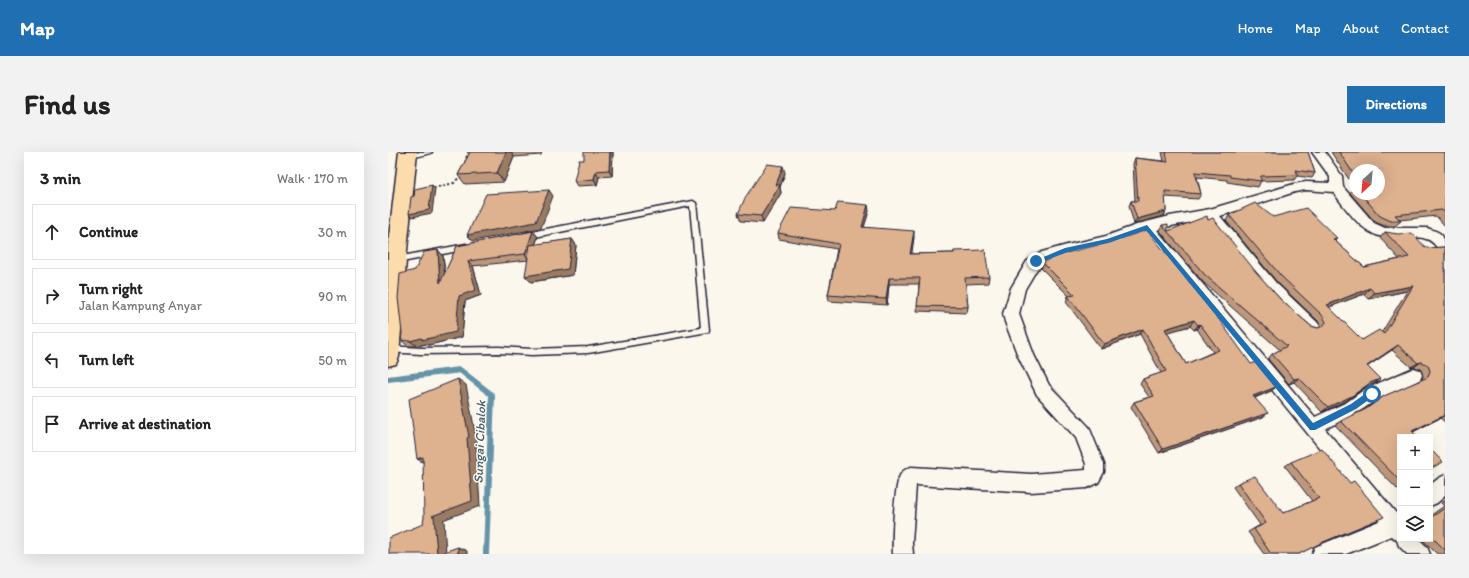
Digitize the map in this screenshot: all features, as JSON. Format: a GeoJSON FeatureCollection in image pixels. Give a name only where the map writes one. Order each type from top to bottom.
{"type":"FeatureCollection","features":[{"type":"Feature","properties":{"kind":"highway"},"geometry":{"type":"LineString","coordinates":[[388,353],[407,154]]}},
{"type":"Feature","properties":{"kind":"street"},"geometry":{"type":"LineString","coordinates":[[1318,152],[1336,176],[1337,188],[1364,221],[1374,230],[1388,233],[1427,233],[1437,238],[1445,248]]}},
{"type":"Feature","properties":{"kind":"street"},"geometry":{"type":"LineString","coordinates":[[903,554],[902,543],[908,480],[911,476],[1031,483],[1087,479],[1095,472],[1094,464],[1083,433],[1043,390],[1026,356],[1011,314],[1018,288],[1036,261],[1067,250],[1108,240],[1147,227],[1170,221],[1211,214],[1306,186],[1337,188]]}},
{"type":"Feature","properties":{"kind":"street"},"geometry":{"type":"LineString","coordinates":[[1211,214],[1286,304],[1312,326]]}},
{"type":"Feature","properties":{"kind":"street"},"geometry":{"type":"LineString","coordinates":[[1147,227],[1312,427],[1397,526]]}},
{"type":"Feature","properties":{"kind":"street"},"geometry":{"type":"LineString","coordinates":[[1312,427],[1354,407],[1372,394],[1414,376]]}},
{"type":"Feature","properties":{"kind":"street"},"geometry":{"type":"LineString","coordinates":[[1433,494],[1445,484]]}},
{"type":"Feature","properties":{"kind":"street"},"geometry":{"type":"LineString","coordinates":[[1322,554],[1397,530]]}},
{"type":"Feature","properties":{"kind":"street"},"geometry":{"type":"LineString","coordinates":[[1410,542],[1420,554]]}},
{"type":"Feature","properties":{"kind":"lane"},"geometry":{"type":"LineString","coordinates":[[407,154],[429,152]]}},
{"type":"Feature","properties":{"kind":"lane"},"geometry":{"type":"LineString","coordinates":[[388,353],[421,351],[499,350],[532,352],[588,350],[705,330],[693,204],[517,237]]}},
{"type":"Feature","properties":{"kind":"lane"},"geometry":{"type":"LineString","coordinates":[[396,260],[472,246]]}},
{"type":"Feature","properties":{"kind":"path"},"geometry":{"type":"LineString","coordinates":[[464,164],[468,152]]}},
{"type":"Feature","properties":{"kind":"path"},"geometry":{"type":"LineString","coordinates":[[432,188],[454,183],[459,179],[463,170]]}},
{"type":"Feature","properties":{"kind":"building"},"geometry":{"type":"Polygon","coordinates":[[[470,152],[506,152],[497,173],[458,175],[470,152]]]}},
{"type":"Feature","properties":{"kind":"building"},"geometry":{"type":"Polygon","coordinates":[[[584,152],[610,152],[609,170],[596,171],[594,179],[574,181],[579,160],[584,160],[584,152]]]}},
{"type":"Feature","properties":{"kind":"building"},"geometry":{"type":"Polygon","coordinates":[[[1166,152],[1308,152],[1315,173],[1295,170],[1298,175],[1261,176],[1261,181],[1230,177],[1230,175],[1195,172],[1201,194],[1165,191],[1166,211],[1137,219],[1131,201],[1138,201],[1135,158],[1168,162],[1166,152]]]}},
{"type":"Feature","properties":{"kind":"building"},"geometry":{"type":"Polygon","coordinates":[[[1339,152],[1445,152],[1445,213],[1442,210],[1395,215],[1401,221],[1391,221],[1380,216],[1366,200],[1385,200],[1385,164],[1349,164],[1349,167],[1339,152]]]}},
{"type":"Feature","properties":{"kind":"building"},"geometry":{"type":"Polygon","coordinates":[[[767,164],[783,166],[776,185],[780,185],[761,216],[738,214],[745,198],[767,164]]]}},
{"type":"Feature","properties":{"kind":"building"},"geometry":{"type":"Polygon","coordinates":[[[432,185],[429,210],[409,214],[411,197],[414,196],[415,189],[432,185]]]}},
{"type":"Feature","properties":{"kind":"building"},"geometry":{"type":"Polygon","coordinates":[[[549,190],[536,222],[467,235],[486,194],[549,190]]]}},
{"type":"Feature","properties":{"kind":"building"},"geometry":{"type":"Polygon","coordinates":[[[838,202],[868,205],[862,227],[914,231],[910,254],[954,253],[954,251],[985,250],[989,277],[965,278],[968,307],[917,306],[920,278],[889,278],[886,299],[828,295],[839,244],[778,233],[791,208],[835,211],[838,202]]]}},
{"type":"Feature","properties":{"kind":"building"},"geometry":{"type":"Polygon","coordinates":[[[1255,203],[1273,217],[1306,208],[1337,238],[1333,239],[1364,267],[1409,257],[1385,232],[1398,234],[1412,233],[1426,248],[1445,247],[1445,415],[1412,431],[1415,434],[1397,434],[1397,478],[1341,421],[1366,409],[1384,396],[1428,377],[1430,371],[1428,365],[1421,362],[1418,363],[1398,345],[1367,366],[1380,379],[1370,383],[1352,396],[1328,407],[1299,378],[1294,379],[1272,354],[1287,346],[1205,275],[1162,225],[1168,224],[1168,231],[1207,216],[1208,220],[1213,218],[1256,272],[1282,301],[1311,326],[1318,328],[1323,326],[1326,322],[1323,316],[1281,276],[1229,215],[1255,203]],[[1413,286],[1374,293],[1370,288],[1327,305],[1362,340],[1379,330],[1384,334],[1413,286]]]}},
{"type":"Feature","properties":{"kind":"building"},"geometry":{"type":"Polygon","coordinates":[[[1147,230],[1210,307],[1251,364],[1256,362],[1276,387],[1253,396],[1268,413],[1163,449],[1134,402],[1154,396],[1143,379],[1166,371],[1143,329],[1104,344],[1068,296],[1075,295],[1043,263],[1054,256],[1110,242],[1147,230]],[[1194,320],[1165,329],[1186,364],[1219,350],[1200,324],[1198,325],[1194,320]]]}},
{"type":"Feature","properties":{"kind":"building"},"geometry":{"type":"Polygon","coordinates":[[[533,231],[525,254],[468,261],[476,290],[459,296],[456,332],[422,340],[422,338],[410,341],[401,340],[402,333],[398,298],[400,274],[415,270],[424,252],[438,250],[440,283],[457,246],[533,231]]]}},
{"type":"Feature","properties":{"kind":"building"},"geometry":{"type":"Polygon","coordinates":[[[572,239],[568,269],[525,276],[530,245],[572,239]]]}},
{"type":"Feature","properties":{"kind":"building"},"geometry":{"type":"Polygon","coordinates":[[[458,379],[469,437],[467,438],[472,501],[432,516],[434,516],[437,554],[389,554],[389,538],[423,524],[424,517],[423,457],[417,459],[409,399],[458,379]]]}},
{"type":"Feature","properties":{"kind":"building"},"geometry":{"type":"Polygon","coordinates":[[[1322,449],[1350,483],[1354,481],[1384,517],[1321,543],[1299,554],[1271,554],[1254,529],[1266,523],[1238,483],[1255,476],[1283,513],[1319,498],[1291,462],[1322,449]]]}},
{"type":"Feature","properties":{"kind":"building"},"geometry":{"type":"Polygon","coordinates":[[[1433,452],[1443,462],[1433,467],[1433,452]]]}},
{"type":"Feature","properties":{"kind":"building"},"geometry":{"type":"Polygon","coordinates":[[[1445,508],[1445,550],[1433,538],[1433,516],[1445,508]]]}},
{"type":"Feature","properties":{"kind":"building"},"geometry":{"type":"Polygon","coordinates":[[[458,547],[458,554],[438,554],[458,547]]]}},
{"type":"Feature","properties":{"kind":"waterway","name":"Sungai Cibalok"},"geometry":{"type":"LineString","coordinates":[[388,379],[460,370],[492,395],[486,554]]}},
{"type":"Feature","properties":{"kind":"route"},"geometry":{"type":"LineString","coordinates":[[1036,261],[1047,256],[1088,244],[1108,240],[1147,227],[1312,427],[1354,407],[1363,399],[1372,394]]}}]}
